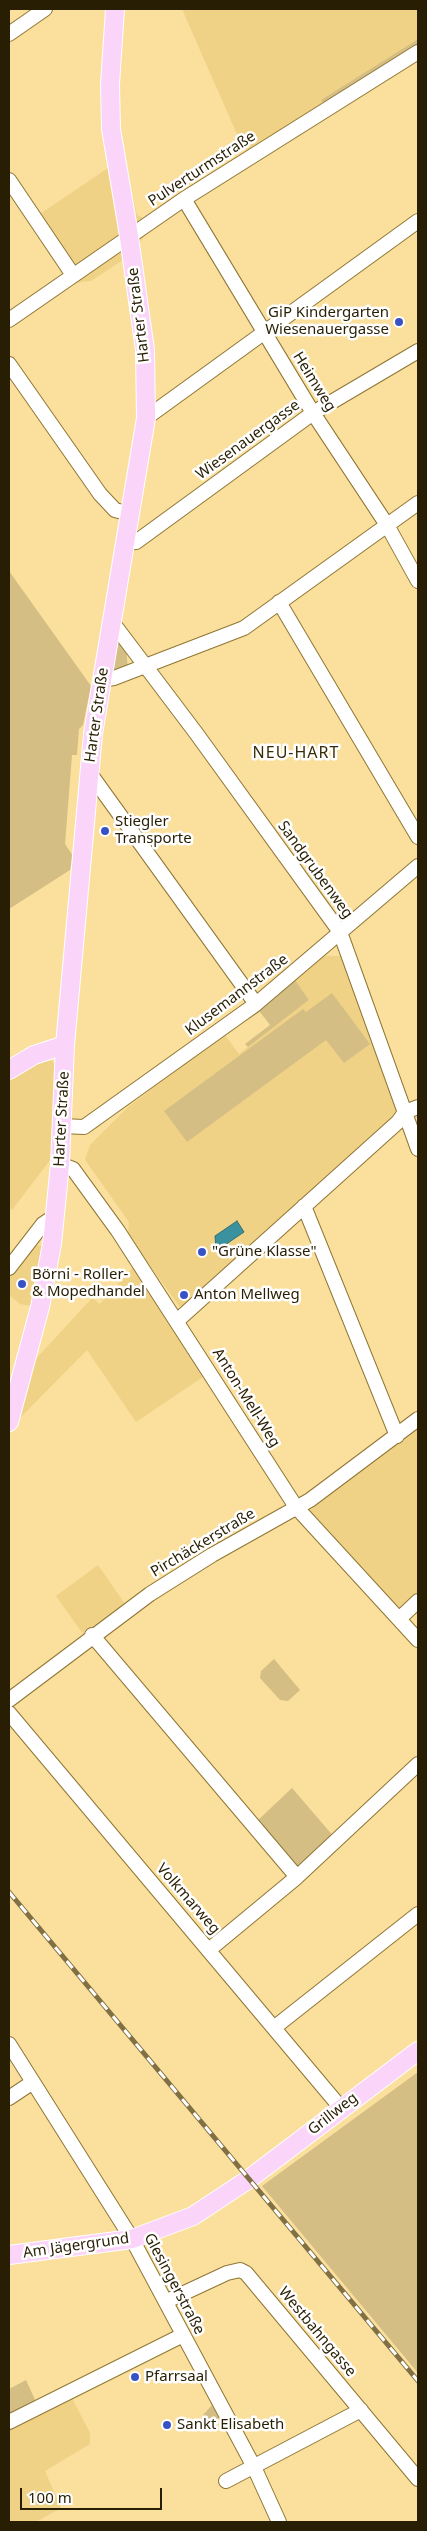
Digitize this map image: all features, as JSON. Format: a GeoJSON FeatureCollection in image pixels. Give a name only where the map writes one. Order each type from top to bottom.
{"type":"FeatureCollection","features":[{"type":"Feature","properties":{"kind":"main road","name":"Harter Straße"},"geometry":{"type":"LineString","coordinates":[[9,1422],[40,1307],[56,1216],[65,1045],[89,772],[110,623],[146,418],[145,350],[129,236],[111,130],[110,84],[115,9]]}},
{"type":"Feature","properties":{"kind":"main road"},"geometry":{"type":"LineString","coordinates":[[9,1070],[34,1055],[65,1045]]}},
{"type":"Feature","properties":{"kind":"main road","name":"Grillweg"},"geometry":{"type":"LineString","coordinates":[[249,2179],[418,2051]]}},
{"type":"Feature","properties":{"kind":"main road","name":"Am Jägergrund"},"geometry":{"type":"LineString","coordinates":[[9,2255],[132,2239],[193,2216],[249,2179]]}},
{"type":"Feature","properties":{"kind":"street"},"geometry":{"type":"LineString","coordinates":[[9,34],[45,9]]}},
{"type":"Feature","properties":{"kind":"street","name":"Pulverturmstraße"},"geometry":{"type":"LineString","coordinates":[[9,320],[184,199],[418,52]]}},
{"type":"Feature","properties":{"kind":"street"},"geometry":{"type":"LineString","coordinates":[[9,180],[73,275]]}},
{"type":"Feature","properties":{"kind":"street","name":"Heimweg"},"geometry":{"type":"LineString","coordinates":[[184,199],[313,413],[387,524],[418,581]]}},
{"type":"Feature","properties":{"kind":"street"},"geometry":{"type":"LineString","coordinates":[[146,418],[418,221]]}},
{"type":"Feature","properties":{"kind":"street","name":"Wiesenauergasse"},"geometry":{"type":"LineString","coordinates":[[125,543],[136,542],[313,413],[418,351]]}},
{"type":"Feature","properties":{"kind":"street"},"geometry":{"type":"LineString","coordinates":[[9,364],[100,494],[115,510],[130,514]]}},
{"type":"Feature","properties":{"kind":"street"},"geometry":{"type":"LineString","coordinates":[[101,680],[114,678],[244,628],[418,503]]}},
{"type":"Feature","properties":{"kind":"street"},"geometry":{"type":"LineString","coordinates":[[279,602],[418,837]]}},
{"type":"Feature","properties":{"kind":"street","name":"Sandgrubenweg"},"geometry":{"type":"LineString","coordinates":[[110,623],[116,627],[340,932],[418,1149]]}},
{"type":"Feature","properties":{"kind":"street"},"geometry":{"type":"LineString","coordinates":[[89,772],[256,1004]]}},
{"type":"Feature","properties":{"kind":"street","name":"Klusemannstraße"},"geometry":{"type":"LineString","coordinates":[[62,1126],[84,1127],[256,1004],[418,866]]}},
{"type":"Feature","properties":{"kind":"street"},"geometry":{"type":"LineString","coordinates":[[178,1320],[398,1122],[405,1112],[418,1107]]}},
{"type":"Feature","properties":{"kind":"street","name":"Anton-Mell-Weg"},"geometry":{"type":"LineString","coordinates":[[60,1164],[74,1169],[178,1320],[296,1507],[418,1640]]}},
{"type":"Feature","properties":{"kind":"street"},"geometry":{"type":"LineString","coordinates":[[304,1206],[397,1436]]}},
{"type":"Feature","properties":{"kind":"street"},"geometry":{"type":"LineString","coordinates":[[9,1268],[43,1224],[56,1216]]}},
{"type":"Feature","properties":{"kind":"street","name":"Pirchäckerstraße"},"geometry":{"type":"LineString","coordinates":[[9,1700],[92,1635],[185,1572],[310,1500],[418,1420]]}},
{"type":"Feature","properties":{"kind":"street"},"geometry":{"type":"LineString","coordinates":[[399,1619],[418,1601]]}},
{"type":"Feature","properties":{"kind":"street"},"geometry":{"type":"LineString","coordinates":[[92,1635],[297,1877]]}},
{"type":"Feature","properties":{"kind":"street","name":"Volkmarweg"},"geometry":{"type":"LineString","coordinates":[[9,1713],[210,1949],[341,2108]]}},
{"type":"Feature","properties":{"kind":"street"},"geometry":{"type":"LineString","coordinates":[[210,1949],[297,1877],[418,1764]]}},
{"type":"Feature","properties":{"kind":"street"},"geometry":{"type":"LineString","coordinates":[[275,2027],[418,1914]]}},
{"type":"Feature","properties":{"kind":"street","name":"Glesingerstraße"},"geometry":{"type":"LineString","coordinates":[[9,2044],[132,2239],[167,2301],[183,2335],[254,2467],[279,2522]]}},
{"type":"Feature","properties":{"kind":"street"},"geometry":{"type":"LineString","coordinates":[[9,2098],[33,2082]]}},
{"type":"Feature","properties":{"kind":"street","name":"Westbahngasse"},"geometry":{"type":"LineString","coordinates":[[167,2301],[227,2273],[240,2270],[246,2273],[418,2478]]}},
{"type":"Feature","properties":{"kind":"street"},"geometry":{"type":"LineString","coordinates":[[9,2422],[183,2335]]}},
{"type":"Feature","properties":{"kind":"street"},"geometry":{"type":"LineString","coordinates":[[226,2481],[361,2410]]}},
{"type":"Feature","properties":{"kind":"shaded area"},"geometry":{"type":"Polygon","coordinates":[[[182,9],[418,9],[418,39],[322,100],[324,105],[247,150],[243,148],[182,9]]]}},
{"type":"Feature","properties":{"kind":"shaded area"},"geometry":{"type":"Polygon","coordinates":[[[418,39],[418,46],[324,105],[321,100],[418,39]]]}},
{"type":"Feature","properties":{"kind":"shaded area"},"geometry":{"type":"Polygon","coordinates":[[[123,155],[137,215],[143,218],[149,214],[152,228],[137,245],[138,250],[91,281],[73,283],[31,220],[108,168],[123,155]]]}},
{"type":"Feature","properties":{"kind":"shaded area"},"geometry":{"type":"Polygon","coordinates":[[[9,571],[91,686],[83,725],[79,729],[77,755],[72,755],[65,844],[73,856],[70,870],[9,909],[9,571]]]}},
{"type":"Feature","properties":{"kind":"shaded area"},"geometry":{"type":"Polygon","coordinates":[[[116,636],[126,646],[128,670],[111,673],[116,636]]]}},
{"type":"Feature","properties":{"kind":"shaded area"},"geometry":{"type":"Polygon","coordinates":[[[324,956],[343,956],[398,1108],[394,1119],[186,1306],[179,1306],[128,1235],[129,1222],[85,1160],[90,1145],[128,1107],[224,1034],[239,1054],[309,1000],[295,980],[324,956]]]}},
{"type":"Feature","properties":{"kind":"shaded area"},"geometry":{"type":"Polygon","coordinates":[[[295,980],[309,1000],[248,1047],[245,1044],[270,1025],[260,1012],[240,1023],[295,980]]]}},
{"type":"Feature","properties":{"kind":"shaded area"},"geometry":{"type":"Polygon","coordinates":[[[332,993],[370,1044],[344,1063],[326,1040],[187,1142],[164,1111],[303,1009],[306,1012],[332,993]]]}},
{"type":"Feature","properties":{"kind":"shaded area"},"geometry":{"type":"Polygon","coordinates":[[[46,1059],[51,1060],[57,1067],[54,1155],[12,1210],[9,1206],[9,1080],[46,1059]]]}},
{"type":"Feature","properties":{"kind":"shaded area","name":"Börni - Roller- & Mopedhandel"},"geometry":{"type":"Polygon","coordinates":[[[31,1245],[44,1246],[32,1306],[20,1304],[9,1295],[9,1274],[31,1245]]]}},
{"type":"Feature","properties":{"kind":"shaded area"},"geometry":{"type":"Polygon","coordinates":[[[133,1267],[206,1375],[136,1422],[87,1350],[17,1421],[33,1362],[92,1298],[100,1304],[133,1267]]]}},
{"type":"Feature","properties":{"kind":"shaded area"},"geometry":{"type":"Polygon","coordinates":[[[418,1426],[418,1593],[403,1608],[397,1608],[309,1511],[418,1426]]]}},
{"type":"Feature","properties":{"kind":"shaded area"},"geometry":{"type":"Polygon","coordinates":[[[98,1565],[125,1604],[83,1634],[56,1596],[98,1565]]]}},
{"type":"Feature","properties":{"kind":"shaded area"},"geometry":{"type":"Polygon","coordinates":[[[274,1659],[300,1690],[288,1701],[280,1700],[260,1678],[261,1671],[274,1659]]]}},
{"type":"Feature","properties":{"kind":"shaded area"},"geometry":{"type":"Polygon","coordinates":[[[292,1788],[335,1838],[297,1867],[256,1822],[292,1788]]]}},
{"type":"Feature","properties":{"kind":"shaded area"},"geometry":{"type":"Polygon","coordinates":[[[418,2072],[418,2373],[262,2186],[418,2072]]]}},
{"type":"Feature","properties":{"kind":"shaded area"},"geometry":{"type":"Polygon","coordinates":[[[26,2380],[36,2402],[9,2416],[9,2389],[26,2380]]]}},
{"type":"Feature","properties":{"kind":"shaded area"},"geometry":{"type":"Polygon","coordinates":[[[72,2398],[90,2433],[90,2444],[45,2471],[61,2508],[36,2522],[9,2522],[9,2426],[72,2398]]]}},
{"type":"Feature","properties":{"kind":"shaded area"},"geometry":{"type":"Polygon","coordinates":[[[212,2405],[219,2418],[208,2424],[203,2415],[212,2405]]]}},
{"type":"Feature","properties":{"kind":"water"},"geometry":{"type":"Polygon","coordinates":[[[237,1221],[244,1232],[219,1249],[216,1248],[215,1236],[237,1221]]]}},
{"type":"Feature","properties":{"kind":"railway"},"geometry":{"type":"LineString","coordinates":[[9,1892],[418,2381]]}},
{"type":"Feature","properties":{"kind":"place","name":"GiP Kindergarten Wiesenauergasse"},"geometry":{"type":"Point","coordinates":[399,322]}},
{"type":"Feature","properties":{"kind":"place","name":"Stiegler Transporte"},"geometry":{"type":"Point","coordinates":[105,831]}},
{"type":"Feature","properties":{"kind":"place","name":"\"Grüne Klasse\""},"geometry":{"type":"Point","coordinates":[202,1252]}},
{"type":"Feature","properties":{"kind":"place","name":"Börni - Roller- & Mopedhandel"},"geometry":{"type":"Point","coordinates":[22,1284]}},
{"type":"Feature","properties":{"kind":"place","name":"Anton Mellweg"},"geometry":{"type":"Point","coordinates":[184,1295]}},
{"type":"Feature","properties":{"kind":"place","name":"Pfarrsaal"},"geometry":{"type":"Point","coordinates":[135,2377]}},
{"type":"Feature","properties":{"kind":"place","name":"Sankt Elisabeth"},"geometry":{"type":"Point","coordinates":[167,2425]}},
{"type":"Feature","properties":{"kind":"district","name":"NEU-HART"},"geometry":{"type":"Point","coordinates":[296,753]}}]}
